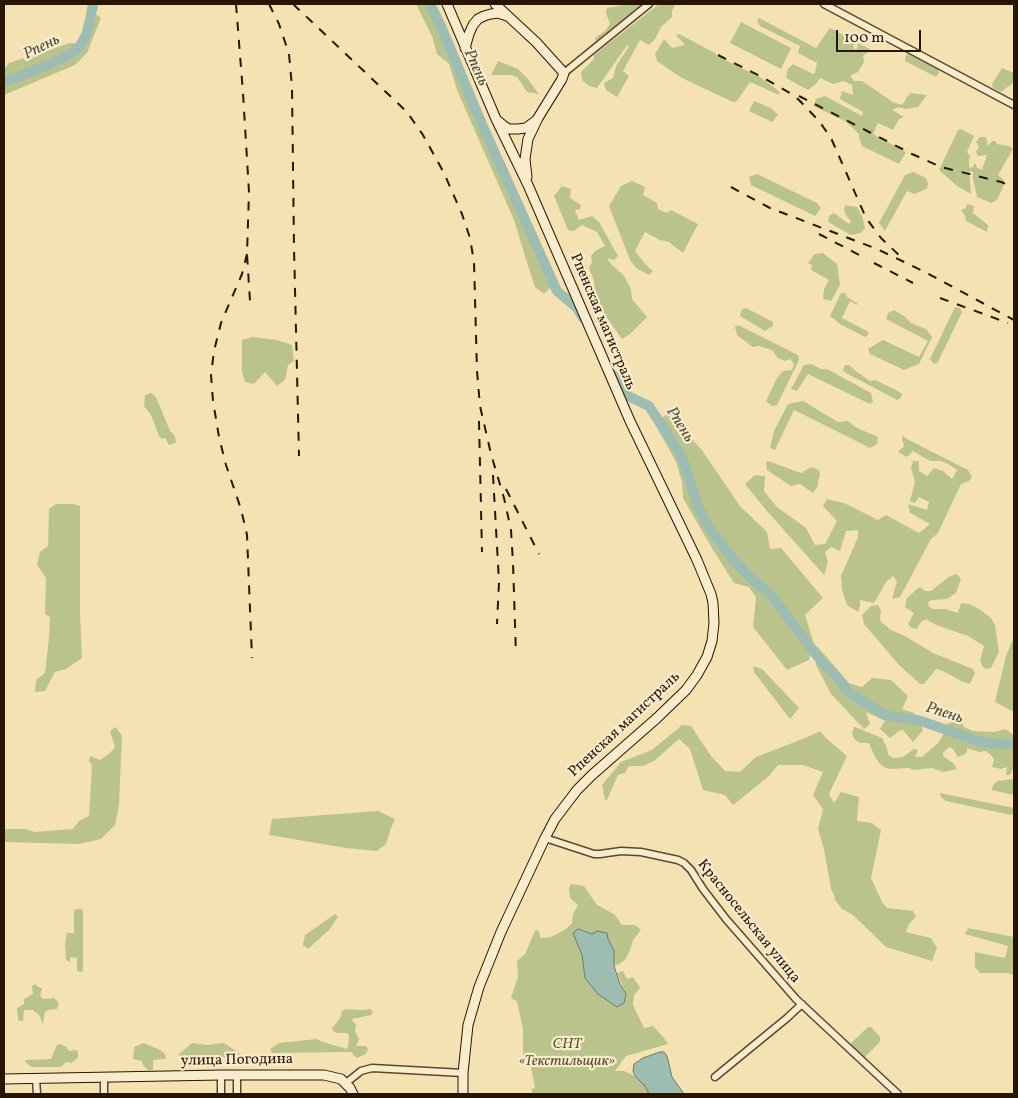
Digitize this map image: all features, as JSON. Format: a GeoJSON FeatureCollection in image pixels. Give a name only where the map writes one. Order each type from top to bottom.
{"type":"FeatureCollection","features":[{"type":"Feature","properties":{"kind":"main road","name":"Рпенская магистраль"},"geometry":{"type":"LineString","coordinates":[[447,4],[630,421],[697,560],[711,594],[714,622],[712,641],[707,657],[686,690],[592,775],[577,790],[555,819],[501,932],[479,987],[468,1024],[463,1072],[464,1094]]}},
{"type":"Feature","properties":{"kind":"main road"},"geometry":{"type":"LineString","coordinates":[[495,4],[536,42],[564,73]]}},
{"type":"Feature","properties":{"kind":"main road"},"geometry":{"type":"LineString","coordinates":[[465,48],[468,34],[478,19],[498,14],[505,15],[514,21]]}},
{"type":"Feature","properties":{"kind":"main road","name":"Рпенская магистраль"},"geometry":{"type":"LineString","coordinates":[[528,186],[525,159],[528,139],[564,73]]}},
{"type":"Feature","properties":{"kind":"main road"},"geometry":{"type":"LineString","coordinates":[[496,119],[509,129],[518,129],[526,128],[538,118]]}},
{"type":"Feature","properties":{"kind":"main road","name":"улица Погодина"},"geometry":{"type":"LineString","coordinates":[[4,1079],[324,1075],[341,1079],[346,1083]]}},
{"type":"Feature","properties":{"kind":"main road"},"geometry":{"type":"LineString","coordinates":[[346,1083],[352,1094]]}},
{"type":"Feature","properties":{"kind":"street"},"geometry":{"type":"LineString","coordinates":[[564,73],[649,4]]}},
{"type":"Feature","properties":{"kind":"street"},"geometry":{"type":"LineString","coordinates":[[824,4],[1014,104]]}},
{"type":"Feature","properties":{"kind":"street","name":"Красносельская улица"},"geometry":{"type":"LineString","coordinates":[[545,838],[594,854],[621,851],[641,852],[684,863],[726,919],[773,974],[802,1004],[898,1094]]}},
{"type":"Feature","properties":{"kind":"street"},"geometry":{"type":"LineString","coordinates":[[715,1077],[802,1004]]}},
{"type":"Feature","properties":{"kind":"street"},"geometry":{"type":"LineString","coordinates":[[346,1083],[361,1071],[372,1068],[463,1072]]}},
{"type":"Feature","properties":{"kind":"street"},"geometry":{"type":"LineString","coordinates":[[221,1075],[221,1094]]}},
{"type":"Feature","properties":{"kind":"street"},"geometry":{"type":"LineString","coordinates":[[237,1075],[237,1094]]}},
{"type":"Feature","properties":{"kind":"street"},"geometry":{"type":"LineString","coordinates":[[104,1077],[104,1094]]}},
{"type":"Feature","properties":{"kind":"street"},"geometry":{"type":"LineString","coordinates":[[36,1078],[37,1094]]}},
{"type":"Feature","properties":{"kind":"green space"},"geometry":{"type":"Polygon","coordinates":[[[89,4],[95,4],[94,13],[101,18],[87,53],[75,65],[4,95],[4,68],[9,63],[70,43],[79,44],[86,28],[89,4]]]}},
{"type":"Feature","properties":{"kind":"green space"},"geometry":{"type":"Polygon","coordinates":[[[416,4],[427,4],[441,32],[473,110],[552,286],[544,294],[535,287],[514,220],[457,90],[449,64],[437,54],[432,36],[416,4]]]}},
{"type":"Feature","properties":{"kind":"green space"},"geometry":{"type":"Polygon","coordinates":[[[643,4],[596,41],[595,38],[605,31],[610,24],[606,13],[607,8],[643,4]]]}},
{"type":"Feature","properties":{"kind":"green space"},"geometry":{"type":"Polygon","coordinates":[[[659,4],[675,4],[672,17],[661,27],[655,39],[649,45],[640,40],[623,71],[629,76],[617,97],[606,90],[604,83],[613,78],[616,66],[628,48],[628,44],[597,88],[589,86],[582,80],[581,72],[594,59],[594,55],[659,4]]]}},
{"type":"Feature","properties":{"kind":"green space"},"geometry":{"type":"Polygon","coordinates":[[[759,18],[816,48],[830,28],[853,40],[854,49],[857,49],[858,43],[870,49],[863,56],[864,62],[858,72],[850,76],[854,81],[862,81],[893,102],[902,105],[911,93],[927,95],[918,107],[906,109],[898,107],[892,110],[904,117],[899,119],[893,130],[878,123],[873,134],[906,152],[899,164],[862,146],[859,134],[845,121],[813,106],[816,99],[825,96],[862,116],[863,112],[840,99],[842,91],[853,95],[852,85],[844,81],[833,84],[820,78],[808,90],[786,78],[788,69],[793,64],[813,74],[815,73],[817,63],[798,53],[800,46],[760,26],[757,21],[759,18]]]}},
{"type":"Feature","properties":{"kind":"green space"},"geometry":{"type":"Polygon","coordinates":[[[741,22],[791,48],[781,69],[730,43],[741,22]]]}},
{"type":"Feature","properties":{"kind":"green space"},"geometry":{"type":"Polygon","coordinates":[[[679,34],[715,53],[717,56],[760,77],[780,92],[779,95],[750,82],[737,101],[733,102],[682,78],[657,61],[655,54],[664,39],[672,48],[685,45],[676,35],[679,34]]]}},
{"type":"Feature","properties":{"kind":"green space"},"geometry":{"type":"Polygon","coordinates":[[[908,54],[937,68],[939,73],[936,77],[905,61],[905,57],[908,54]]]}},
{"type":"Feature","properties":{"kind":"green space"},"geometry":{"type":"Polygon","coordinates":[[[498,61],[518,69],[539,94],[527,92],[517,77],[491,75],[498,61]]]}},
{"type":"Feature","properties":{"kind":"green space"},"geometry":{"type":"Polygon","coordinates":[[[1002,68],[1014,73],[1014,82],[1001,92],[993,88],[992,84],[1002,68]]]}},
{"type":"Feature","properties":{"kind":"green space"},"geometry":{"type":"Polygon","coordinates":[[[754,101],[771,108],[778,115],[772,122],[749,111],[754,101]]]}},
{"type":"Feature","properties":{"kind":"green space"},"geometry":{"type":"Polygon","coordinates":[[[961,129],[974,136],[967,152],[970,156],[969,167],[972,168],[975,163],[977,168],[982,170],[987,155],[978,156],[976,152],[979,147],[976,142],[980,137],[986,137],[988,146],[992,141],[995,141],[997,144],[1009,146],[1013,149],[998,175],[1004,180],[1004,185],[997,200],[991,203],[977,197],[973,172],[969,171],[971,194],[957,186],[939,170],[958,130],[961,129]]]}},
{"type":"Feature","properties":{"kind":"green space"},"geometry":{"type":"Polygon","coordinates":[[[913,172],[926,178],[928,183],[927,189],[914,194],[907,191],[885,231],[879,223],[905,175],[913,172]]]}},
{"type":"Feature","properties":{"kind":"green space"},"geometry":{"type":"Polygon","coordinates":[[[757,174],[817,203],[821,208],[815,216],[751,185],[749,177],[757,174]]]}},
{"type":"Feature","properties":{"kind":"green space"},"geometry":{"type":"Polygon","coordinates":[[[632,181],[645,187],[643,195],[657,203],[658,209],[667,213],[671,210],[698,224],[683,253],[669,242],[660,240],[645,232],[635,251],[653,271],[649,275],[636,268],[630,260],[609,206],[621,186],[632,181]]]}},
{"type":"Feature","properties":{"kind":"green space"},"geometry":{"type":"Polygon","coordinates":[[[562,186],[571,189],[570,198],[581,205],[580,209],[575,210],[579,220],[592,216],[599,222],[618,256],[614,260],[607,258],[624,276],[631,289],[632,299],[647,317],[630,334],[622,339],[593,298],[595,293],[594,281],[589,268],[592,262],[591,256],[595,251],[605,246],[597,232],[582,225],[574,231],[568,230],[554,196],[562,186]]]}},
{"type":"Feature","properties":{"kind":"green space"},"geometry":{"type":"Polygon","coordinates":[[[967,204],[974,206],[973,213],[988,225],[987,232],[966,221],[961,210],[966,208],[967,204]]]}},
{"type":"Feature","properties":{"kind":"green space"},"geometry":{"type":"Polygon","coordinates":[[[845,205],[857,207],[865,228],[861,233],[851,235],[828,222],[829,216],[834,213],[849,224],[851,221],[844,210],[845,205]]]}},
{"type":"Feature","properties":{"kind":"green space"},"geometry":{"type":"Polygon","coordinates":[[[823,253],[837,264],[840,285],[831,301],[823,299],[824,289],[829,280],[811,270],[812,265],[808,263],[815,254],[823,253]]]}},
{"type":"Feature","properties":{"kind":"green space"},"geometry":{"type":"Polygon","coordinates":[[[841,293],[845,293],[847,297],[857,303],[857,305],[850,301],[842,318],[867,331],[869,334],[865,337],[840,324],[830,316],[841,293]]]}},
{"type":"Feature","properties":{"kind":"green space"},"geometry":{"type":"Polygon","coordinates":[[[955,307],[960,308],[962,312],[938,362],[934,364],[930,359],[955,307]]]}},
{"type":"Feature","properties":{"kind":"green space"},"geometry":{"type":"Polygon","coordinates":[[[746,308],[773,322],[773,326],[765,331],[740,316],[742,309],[746,308]]]}},
{"type":"Feature","properties":{"kind":"green space"},"geometry":{"type":"Polygon","coordinates":[[[894,310],[911,323],[926,329],[932,337],[919,364],[904,370],[870,354],[868,349],[883,340],[919,357],[928,341],[886,319],[888,313],[894,310]]]}},
{"type":"Feature","properties":{"kind":"green space"},"geometry":{"type":"Polygon","coordinates":[[[738,325],[798,355],[799,360],[777,405],[772,406],[766,401],[777,378],[783,371],[792,370],[794,364],[790,359],[785,361],[778,358],[772,350],[759,346],[753,347],[737,335],[735,327],[738,325]]]}},
{"type":"Feature","properties":{"kind":"green space"},"geometry":{"type":"Polygon","coordinates":[[[252,337],[277,340],[292,345],[294,361],[288,365],[285,380],[277,386],[265,372],[254,384],[245,382],[242,372],[242,340],[252,337]]]}},
{"type":"Feature","properties":{"kind":"green space"},"geometry":{"type":"Polygon","coordinates":[[[811,364],[821,369],[827,369],[871,393],[873,402],[870,404],[808,374],[797,391],[791,389],[804,365],[811,364]]]}},
{"type":"Feature","properties":{"kind":"green space"},"geometry":{"type":"Polygon","coordinates":[[[845,365],[849,365],[870,381],[875,380],[896,390],[902,394],[901,398],[897,400],[846,373],[843,370],[845,365]]]}},
{"type":"Feature","properties":{"kind":"green space"},"geometry":{"type":"Polygon","coordinates":[[[151,393],[155,396],[170,431],[175,436],[175,443],[169,445],[165,438],[162,439],[159,436],[151,415],[144,406],[145,395],[151,393]]]}},
{"type":"Feature","properties":{"kind":"green space"},"geometry":{"type":"Polygon","coordinates":[[[803,401],[838,422],[848,421],[855,427],[878,437],[877,444],[870,448],[794,410],[775,450],[770,448],[774,431],[788,404],[803,401]]]}},
{"type":"Feature","properties":{"kind":"green space"},"geometry":{"type":"Polygon","coordinates":[[[668,413],[701,449],[740,506],[767,532],[770,549],[781,548],[823,598],[805,615],[814,644],[809,660],[787,670],[753,627],[756,597],[749,587],[734,583],[683,498],[682,482],[676,462],[655,424],[668,413]]]}},
{"type":"Feature","properties":{"kind":"green space"},"geometry":{"type":"Polygon","coordinates":[[[903,435],[905,438],[968,470],[972,477],[969,481],[961,484],[938,533],[931,539],[900,597],[892,599],[897,581],[893,576],[886,582],[874,603],[860,600],[858,612],[847,605],[842,590],[841,576],[858,537],[858,530],[846,531],[840,551],[831,547],[825,552],[828,562],[824,575],[745,484],[755,475],[765,476],[764,491],[777,507],[806,528],[815,545],[825,544],[837,521],[823,506],[827,499],[844,503],[878,520],[886,515],[919,533],[930,524],[910,513],[908,504],[927,510],[929,502],[919,497],[915,503],[910,501],[915,482],[911,468],[913,461],[919,461],[919,471],[927,476],[934,468],[943,471],[952,479],[957,470],[941,461],[930,461],[913,451],[907,457],[898,452],[904,446],[903,435]]]}},
{"type":"Feature","properties":{"kind":"green space"},"geometry":{"type":"Polygon","coordinates":[[[768,461],[801,473],[811,467],[819,470],[818,486],[813,493],[800,484],[791,486],[767,470],[766,463],[768,461]]]}},
{"type":"Feature","properties":{"kind":"green space"},"geometry":{"type":"Polygon","coordinates":[[[56,504],[80,506],[82,658],[66,669],[55,672],[45,691],[35,692],[36,680],[45,673],[50,617],[45,614],[46,578],[37,565],[40,552],[48,546],[49,509],[56,504]]]}},
{"type":"Feature","properties":{"kind":"green space"},"geometry":{"type":"Polygon","coordinates":[[[957,574],[961,579],[956,593],[947,599],[928,602],[929,607],[958,613],[961,603],[969,604],[991,618],[995,625],[999,652],[991,668],[986,669],[980,661],[984,646],[968,636],[936,625],[926,619],[921,622],[917,629],[911,628],[908,624],[914,613],[905,607],[907,598],[920,587],[925,591],[931,591],[950,576],[957,574]]]}},
{"type":"Feature","properties":{"kind":"green space"},"geometry":{"type":"Polygon","coordinates":[[[878,605],[881,611],[881,622],[891,630],[933,653],[973,669],[975,673],[970,684],[936,669],[924,684],[920,684],[899,665],[864,624],[862,615],[871,606],[878,605]]]}},
{"type":"Feature","properties":{"kind":"green space"},"geometry":{"type":"Polygon","coordinates":[[[1014,639],[1014,712],[995,702],[1006,656],[1014,639]]]}},
{"type":"Feature","properties":{"kind":"green space"},"geometry":{"type":"Polygon","coordinates":[[[817,646],[849,683],[862,687],[872,678],[891,680],[908,696],[902,709],[914,713],[923,730],[913,742],[903,730],[890,738],[880,729],[885,721],[866,712],[870,724],[864,729],[831,694],[816,665],[817,646]]]}},
{"type":"Feature","properties":{"kind":"green space"},"geometry":{"type":"Polygon","coordinates":[[[753,666],[762,669],[799,708],[790,719],[754,672],[753,666]]]}},
{"type":"Feature","properties":{"kind":"green space"},"geometry":{"type":"Polygon","coordinates":[[[952,722],[962,722],[964,727],[973,731],[995,732],[1005,729],[1014,735],[1014,767],[1010,775],[1006,775],[1007,767],[1001,769],[992,767],[994,760],[986,751],[979,752],[967,748],[965,754],[958,757],[953,749],[949,747],[943,753],[943,756],[954,764],[957,769],[943,772],[932,768],[914,770],[909,768],[889,769],[879,763],[869,743],[860,743],[854,739],[852,733],[855,727],[882,738],[888,754],[893,758],[903,757],[914,749],[918,750],[915,757],[922,757],[938,743],[943,735],[945,725],[952,722]]]}},
{"type":"Feature","properties":{"kind":"green space"},"geometry":{"type":"Polygon","coordinates":[[[682,725],[691,726],[711,756],[725,771],[740,772],[756,757],[820,731],[847,756],[829,794],[834,803],[841,792],[859,797],[857,821],[872,823],[881,830],[871,878],[882,902],[887,908],[913,911],[916,917],[909,924],[906,932],[931,938],[937,948],[932,961],[886,947],[853,915],[842,909],[835,900],[818,829],[823,809],[813,795],[823,772],[803,765],[778,765],[769,776],[733,805],[725,795],[703,790],[690,749],[679,739],[654,761],[643,766],[629,766],[625,773],[618,775],[607,800],[605,800],[602,785],[621,762],[652,750],[682,725]]]}},
{"type":"Feature","properties":{"kind":"green space"},"geometry":{"type":"Polygon","coordinates":[[[116,727],[122,736],[119,805],[115,825],[101,839],[79,844],[4,842],[4,829],[25,829],[35,832],[73,829],[79,821],[89,816],[92,765],[89,761],[90,756],[100,760],[110,753],[115,747],[110,731],[116,727]]]}},
{"type":"Feature","properties":{"kind":"green space"},"geometry":{"type":"Polygon","coordinates":[[[1014,779],[1014,795],[991,790],[998,781],[1014,779]]]}},
{"type":"Feature","properties":{"kind":"green space"},"geometry":{"type":"Polygon","coordinates":[[[940,793],[1014,808],[1014,813],[1011,815],[946,801],[941,797],[940,793]]]}},
{"type":"Feature","properties":{"kind":"green space"},"geometry":{"type":"Polygon","coordinates":[[[378,811],[395,819],[386,844],[377,851],[346,848],[269,835],[272,819],[378,811]]]}},
{"type":"Feature","properties":{"kind":"green space","name":"СНТ «Текстильщик»"},"geometry":{"type":"Polygon","coordinates":[[[571,884],[584,886],[597,905],[614,914],[622,925],[635,925],[641,930],[633,940],[625,960],[618,965],[614,964],[614,951],[608,939],[578,929],[576,940],[582,955],[585,978],[626,994],[617,973],[623,971],[627,979],[633,977],[640,988],[634,995],[633,1005],[644,1028],[653,1026],[668,1044],[626,1056],[615,1071],[624,1071],[635,1076],[645,1086],[649,1094],[532,1094],[532,1089],[535,1088],[530,1063],[523,1056],[523,1029],[517,1001],[511,998],[518,977],[517,961],[525,954],[535,931],[538,930],[541,938],[551,937],[566,929],[572,923],[573,914],[578,905],[570,898],[569,888],[571,884]]]}},
{"type":"Feature","properties":{"kind":"green space"},"geometry":{"type":"Polygon","coordinates":[[[82,909],[83,912],[83,971],[81,972],[77,971],[77,958],[70,957],[70,962],[66,960],[65,944],[67,933],[74,933],[74,910],[82,909]]]}},
{"type":"Feature","properties":{"kind":"green space"},"geometry":{"type":"Polygon","coordinates":[[[335,914],[338,917],[329,930],[308,949],[303,945],[305,935],[335,914]]]}},
{"type":"Feature","properties":{"kind":"green space"},"geometry":{"type":"Polygon","coordinates":[[[968,928],[1014,937],[1014,975],[1007,973],[980,973],[975,967],[975,952],[1005,958],[1008,946],[965,934],[968,928]]]}},
{"type":"Feature","properties":{"kind":"green space"},"geometry":{"type":"Polygon","coordinates":[[[35,984],[42,988],[40,996],[43,999],[54,998],[59,1003],[57,1009],[45,1012],[43,1024],[39,1015],[33,1010],[24,1010],[23,1021],[18,1020],[17,1008],[24,1004],[24,999],[33,994],[32,986],[35,984]]]}},
{"type":"Feature","properties":{"kind":"green space"},"geometry":{"type":"Polygon","coordinates":[[[346,1009],[370,1009],[373,1011],[371,1015],[352,1019],[356,1024],[355,1031],[359,1039],[356,1046],[366,1046],[368,1049],[366,1054],[357,1058],[352,1052],[272,1053],[270,1049],[279,1043],[316,1039],[347,1049],[348,1033],[337,1033],[332,1030],[342,1011],[346,1009]]]}},
{"type":"Feature","properties":{"kind":"green space"},"geometry":{"type":"Polygon","coordinates":[[[868,1027],[871,1027],[880,1037],[880,1042],[865,1057],[860,1058],[850,1048],[852,1042],[868,1027]]]}},
{"type":"Feature","properties":{"kind":"green space"},"geometry":{"type":"Polygon","coordinates":[[[144,1043],[160,1050],[165,1054],[166,1059],[153,1060],[153,1069],[149,1071],[142,1061],[133,1059],[134,1047],[144,1043]]]}},
{"type":"Feature","properties":{"kind":"green space"},"geometry":{"type":"Polygon","coordinates":[[[192,1043],[207,1045],[224,1043],[245,1057],[248,1062],[217,1056],[179,1059],[179,1054],[192,1043]]]}},
{"type":"Feature","properties":{"kind":"green space"},"geometry":{"type":"Polygon","coordinates":[[[60,1044],[69,1051],[76,1050],[78,1058],[71,1063],[66,1062],[61,1067],[32,1067],[25,1062],[26,1060],[51,1059],[57,1045],[60,1044]]]}},
{"type":"Feature","properties":{"kind":"water"},"geometry":{"type":"Polygon","coordinates":[[[578,929],[592,934],[597,931],[607,933],[614,951],[615,969],[626,994],[624,1003],[617,1007],[598,994],[585,978],[582,955],[573,933],[578,929]]]}},
{"type":"Feature","properties":{"kind":"water"},"geometry":{"type":"Polygon","coordinates":[[[664,1052],[667,1056],[672,1077],[684,1094],[649,1094],[645,1086],[635,1076],[633,1071],[634,1064],[643,1058],[664,1052]]]}},
{"type":"Feature","properties":{"kind":"waterway","name":"Рпень"},"geometry":{"type":"LineString","coordinates":[[4,82],[71,54],[80,46],[86,35],[93,4]]}},
{"type":"Feature","properties":{"kind":"waterway","name":"Рпень"},"geometry":{"type":"LineString","coordinates":[[430,4],[557,291],[577,308],[583,318]]}},
{"type":"Feature","properties":{"kind":"waterway","name":"Рпень"},"geometry":{"type":"LineString","coordinates":[[613,375],[621,389],[628,396],[649,406],[679,452],[698,506],[707,525],[732,558],[771,595],[821,661],[837,677],[848,692],[885,715],[921,721],[981,742],[1014,745]]}},
{"type":"Feature","properties":{"kind":"railway"},"geometry":{"type":"LineString","coordinates":[[236,4],[249,192],[247,254],[250,301]]}},
{"type":"Feature","properties":{"kind":"railway"},"geometry":{"type":"LineString","coordinates":[[269,4],[279,24],[289,54],[292,87],[299,456]]}},
{"type":"Feature","properties":{"kind":"railway"},"geometry":{"type":"LineString","coordinates":[[293,4],[407,112],[423,135],[444,173],[462,214],[470,238],[474,262],[477,371],[480,406],[511,530],[516,655]]}},
{"type":"Feature","properties":{"kind":"railway"},"geometry":{"type":"LineString","coordinates":[[718,55],[790,93],[819,121],[831,138],[866,218],[881,238],[902,258]]}},
{"type":"Feature","properties":{"kind":"railway"},"geometry":{"type":"LineString","coordinates":[[799,96],[941,167],[1014,187]]}},
{"type":"Feature","properties":{"kind":"railway"},"geometry":{"type":"LineString","coordinates":[[731,187],[770,208],[877,249],[925,272],[1014,320]]}},
{"type":"Feature","properties":{"kind":"railway"},"geometry":{"type":"LineString","coordinates":[[819,234],[867,259]]}},
{"type":"Feature","properties":{"kind":"railway"},"geometry":{"type":"LineString","coordinates":[[247,254],[242,274],[221,323],[214,351],[211,375],[219,437],[247,535],[252,658]]}},
{"type":"Feature","properties":{"kind":"railway"},"geometry":{"type":"LineString","coordinates":[[874,263],[913,283]]}},
{"type":"Feature","properties":{"kind":"railway"},"geometry":{"type":"LineString","coordinates":[[940,298],[1008,323]]}},
{"type":"Feature","properties":{"kind":"railway"},"geometry":{"type":"LineString","coordinates":[[479,421],[482,552]]}},
{"type":"Feature","properties":{"kind":"railway"},"geometry":{"type":"LineString","coordinates":[[493,475],[499,582],[497,624]]}},
{"type":"Feature","properties":{"kind":"railway"},"geometry":{"type":"LineString","coordinates":[[506,489],[539,554]]}}]}
